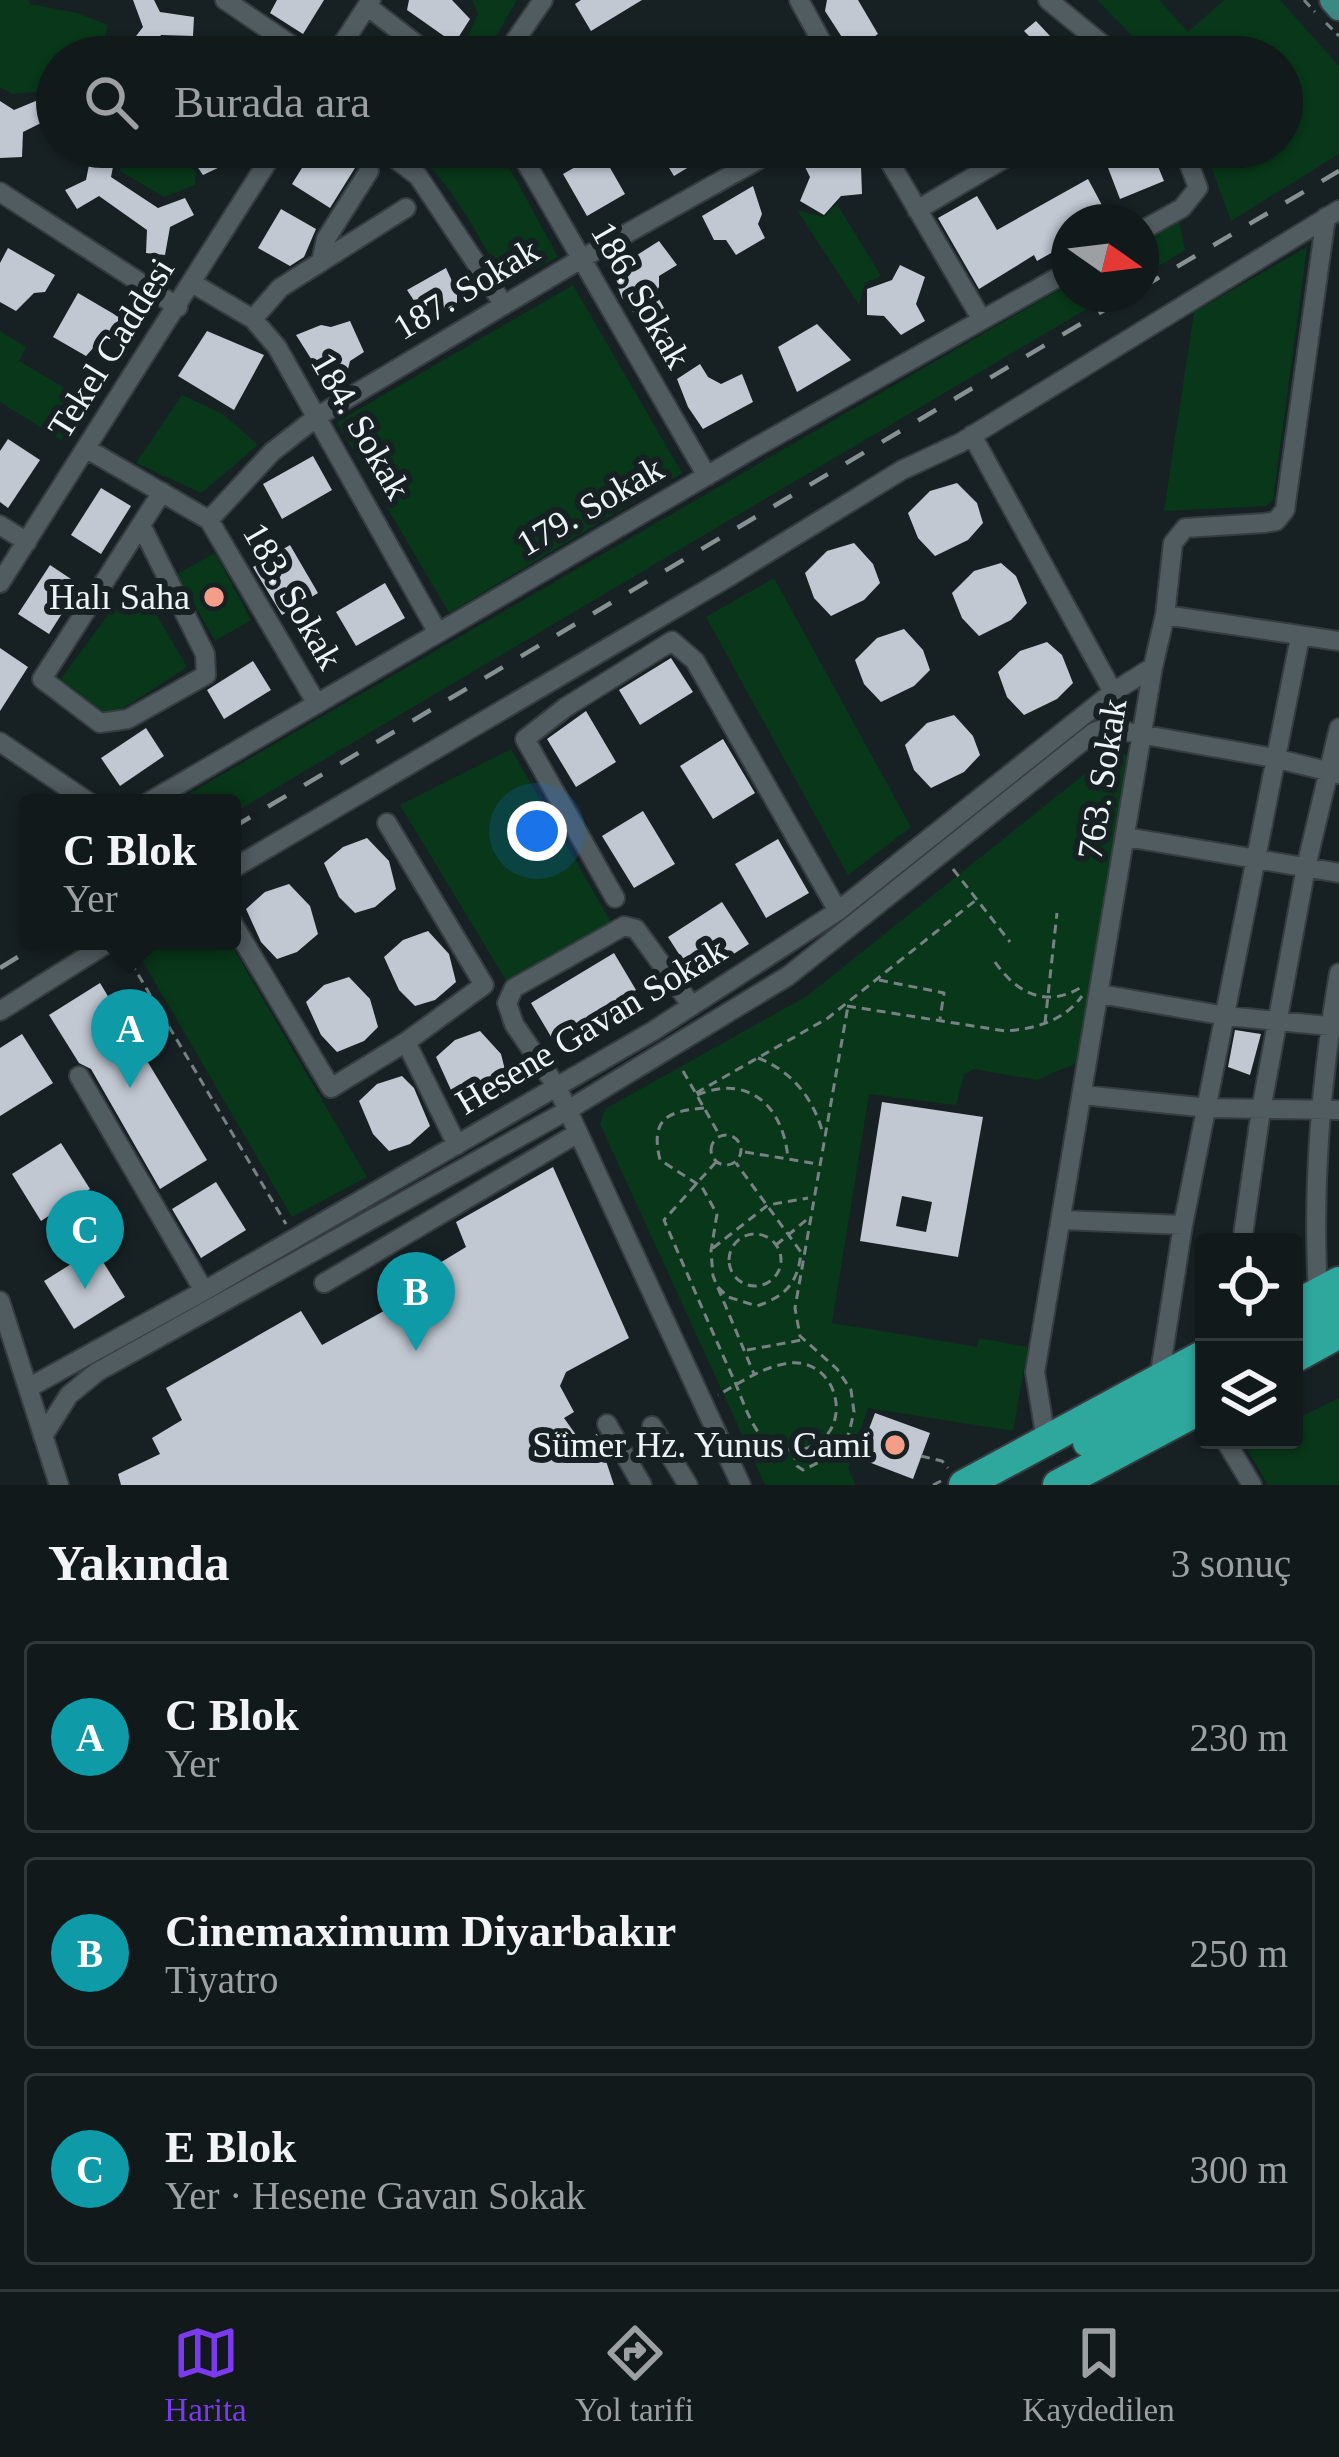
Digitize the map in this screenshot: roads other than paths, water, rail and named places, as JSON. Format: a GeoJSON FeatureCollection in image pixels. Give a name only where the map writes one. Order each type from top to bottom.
{"type":"FeatureCollection","features":[{"type":"Feature","properties":{"kind":"highway"},"geometry":{"type":"LineString","coordinates":[[1303,1353],[1339,1334]]}},
{"type":"Feature","properties":{"kind":"highway"},"geometry":{"type":"LineString","coordinates":[[1303,1377],[1339,1357]]}},
{"type":"Feature","properties":{"kind":"highway"},"geometry":{"type":"LineString","coordinates":[[958,1480],[1046,1440],[1195,1360]]}},
{"type":"Feature","properties":{"kind":"highway"},"geometry":{"type":"LineString","coordinates":[[1006,1485],[1195,1384]]}},
{"type":"Feature","properties":{"kind":"highway"},"geometry":{"type":"LineString","coordinates":[[1058,1485],[1195,1412]]}},
{"type":"Feature","properties":{"kind":"highway"},"geometry":{"type":"LineString","coordinates":[[1102,1485],[1195,1435]]}},
{"type":"Feature","properties":{"kind":"main road"},"geometry":{"type":"LineString","coordinates":[[1332,0],[1339,8]]}},
{"type":"Feature","properties":{"kind":"street"},"geometry":{"type":"LineString","coordinates":[[225,0],[278,36]]}},
{"type":"Feature","properties":{"kind":"street"},"geometry":{"type":"LineString","coordinates":[[518,36],[543,0]]}},
{"type":"Feature","properties":{"kind":"street"},"geometry":{"type":"LineString","coordinates":[[799,0],[819,36]]}},
{"type":"Feature","properties":{"kind":"street"},"geometry":{"type":"LineString","coordinates":[[1048,0],[1092,36]]}},
{"type":"Feature","properties":{"kind":"street"},"geometry":{"type":"LineString","coordinates":[[348,36],[369,3],[408,36]]}},
{"type":"Feature","properties":{"kind":"street","name":"Tekel Caddesi"},"geometry":{"type":"LineString","coordinates":[[0,584],[264,168]]}},
{"type":"Feature","properties":{"kind":"street"},"geometry":{"type":"LineString","coordinates":[[408,168],[418,176],[504,305]]}},
{"type":"Feature","properties":{"kind":"street","name":"186. Sokak"},"geometry":{"type":"LineString","coordinates":[[529,168],[707,476]]}},
{"type":"Feature","properties":{"kind":"street","name":"187. Sokak"},"geometry":{"type":"LineString","coordinates":[[209,520],[272,452],[317,416],[744,168]]}},
{"type":"Feature","properties":{"kind":"street"},"geometry":{"type":"LineString","coordinates":[[893,168],[982,320]]}},
{"type":"Feature","properties":{"kind":"street"},"geometry":{"type":"LineString","coordinates":[[917,210],[988,168]]}},
{"type":"Feature","properties":{"kind":"street"},"geometry":{"type":"LineString","coordinates":[[1159,221],[1182,208],[1198,188],[1191,168]]}},
{"type":"Feature","properties":{"kind":"street"},"geometry":{"type":"LineString","coordinates":[[321,262],[326,239],[369,171]]}},
{"type":"Feature","properties":{"kind":"street"},"geometry":{"type":"LineString","coordinates":[[0,192],[178,307]]}},
{"type":"Feature","properties":{"kind":"street"},"geometry":{"type":"LineString","coordinates":[[253,319],[280,288],[406,208]]}},
{"type":"Feature","properties":{"kind":"street"},"geometry":{"type":"LineString","coordinates":[[241,864],[902,470],[972,435],[1333,214]]}},
{"type":"Feature","properties":{"kind":"street","name":"763. Sokak"},"geometry":{"type":"LineString","coordinates":[[1046,1440],[1035,1372],[1165,615],[1173,543],[1185,528],[1264,523],[1276,520],[1285,510],[1333,214]]}},
{"type":"Feature","properties":{"kind":"street","name":"179. Sokak"},"geometry":{"type":"LineString","coordinates":[[162,794],[1051,281]]}},
{"type":"Feature","properties":{"kind":"street","name":"184. Sokak"},"geometry":{"type":"LineString","coordinates":[[192,283],[253,319],[277,347],[438,633]]}},
{"type":"Feature","properties":{"kind":"street"},"geometry":{"type":"LineString","coordinates":[[972,435],[1113,692]]}},
{"type":"Feature","properties":{"kind":"street","name":"183. Sokak"},"geometry":{"type":"LineString","coordinates":[[86,449],[209,520],[317,704]]}},
{"type":"Feature","properties":{"kind":"street"},"geometry":{"type":"LineString","coordinates":[[141,525],[205,654],[206,675],[128,719],[100,723],[42,679],[162,492]]}},
{"type":"Feature","properties":{"kind":"street"},"geometry":{"type":"LineString","coordinates":[[0,525],[27,542]]}},
{"type":"Feature","properties":{"kind":"street"},"geometry":{"type":"LineString","coordinates":[[1165,615],[1339,640]]}},
{"type":"Feature","properties":{"kind":"street"},"geometry":{"type":"LineString","coordinates":[[1159,1379],[1183,1225],[1300,637]]}},
{"type":"Feature","properties":{"kind":"street"},"geometry":{"type":"LineString","coordinates":[[615,898],[524,739],[672,641],[695,661],[838,911]]}},
{"type":"Feature","properties":{"kind":"street","name":"Hesene Gavan Sokak"},"geometry":{"type":"LineString","coordinates":[[28,1388],[205,1291],[692,1006],[838,911],[1113,692],[1153,667]]}},
{"type":"Feature","properties":{"kind":"street"},"geometry":{"type":"LineString","coordinates":[[43,1436],[69,1395],[97,1372],[568,1110],[788,976],[1094,731],[1106,728],[1334,773]]}},
{"type":"Feature","properties":{"kind":"street"},"geometry":{"type":"LineString","coordinates":[[1243,1233],[1306,867],[1334,773],[1339,728]]}},
{"type":"Feature","properties":{"kind":"street"},"geometry":{"type":"LineString","coordinates":[[0,742],[77,794]]}},
{"type":"Feature","properties":{"kind":"street"},"geometry":{"type":"LineString","coordinates":[[241,937],[331,1088],[406,1042],[484,985],[387,823]]}},
{"type":"Feature","properties":{"kind":"street"},"geometry":{"type":"LineString","coordinates":[[1126,837],[1339,872]]}},
{"type":"Feature","properties":{"kind":"street"},"geometry":{"type":"LineString","coordinates":[[692,1006],[636,929],[623,926],[514,988],[507,1004],[514,1024],[557,1087],[737,1484]]}},
{"type":"Feature","properties":{"kind":"street"},"geometry":{"type":"LineString","coordinates":[[0,1011],[97,950]]}},
{"type":"Feature","properties":{"kind":"street"},"geometry":{"type":"LineString","coordinates":[[1322,1297],[1316,1251],[1339,973]]}},
{"type":"Feature","properties":{"kind":"street"},"geometry":{"type":"LineString","coordinates":[[1100,994],[1226,1016],[1335,1026]]}},
{"type":"Feature","properties":{"kind":"street"},"geometry":{"type":"LineString","coordinates":[[406,1042],[458,1145]]}},
{"type":"Feature","properties":{"kind":"street"},"geometry":{"type":"LineString","coordinates":[[79,1076],[205,1291]]}},
{"type":"Feature","properties":{"kind":"street"},"geometry":{"type":"LineString","coordinates":[[1083,1095],[1208,1108],[1330,1110]]}},
{"type":"Feature","properties":{"kind":"street"},"geometry":{"type":"LineString","coordinates":[[324,1283],[578,1132]]}},
{"type":"Feature","properties":{"kind":"street"},"geometry":{"type":"LineString","coordinates":[[1063,1220],[1183,1225]]}},
{"type":"Feature","properties":{"kind":"street"},"geometry":{"type":"LineString","coordinates":[[0,1301],[59,1485]]}},
{"type":"Feature","properties":{"kind":"street"},"geometry":{"type":"LineString","coordinates":[[607,1424],[642,1485]]}},
{"type":"Feature","properties":{"kind":"street"},"geometry":{"type":"LineString","coordinates":[[652,1426],[688,1485]]}},
{"type":"Feature","properties":{"kind":"street"},"geometry":{"type":"LineString","coordinates":[[1230,1449],[1252,1485]]}},
{"type":"Feature","properties":{"kind":"railway"},"geometry":{"type":"LineString","coordinates":[[1159,277],[1339,171]]}},
{"type":"Feature","properties":{"kind":"railway"},"geometry":{"type":"LineString","coordinates":[[241,823],[1101,312]]}},
{"type":"Feature","properties":{"kind":"railway"},"geometry":{"type":"LineString","coordinates":[[0,968],[29,950]]}},
{"type":"Feature","properties":{"kind":"place","name":"Halı Saha"},"geometry":{"type":"Point","coordinates":[214,597]}},
{"type":"Feature","properties":{"kind":"place","name":"C Blok"},"geometry":{"type":"Point","coordinates":[130,1088]}},
{"type":"Feature","properties":{"kind":"place","name":"E Blok"},"geometry":{"type":"Point","coordinates":[85,1289]}},
{"type":"Feature","properties":{"kind":"place","name":"Cinemaximum Diyarbakır"},"geometry":{"type":"Point","coordinates":[416,1351]}},
{"type":"Feature","properties":{"kind":"place","name":"Sümer Hz. Yunus Cami"},"geometry":{"type":"Point","coordinates":[895,1445]}}]}
